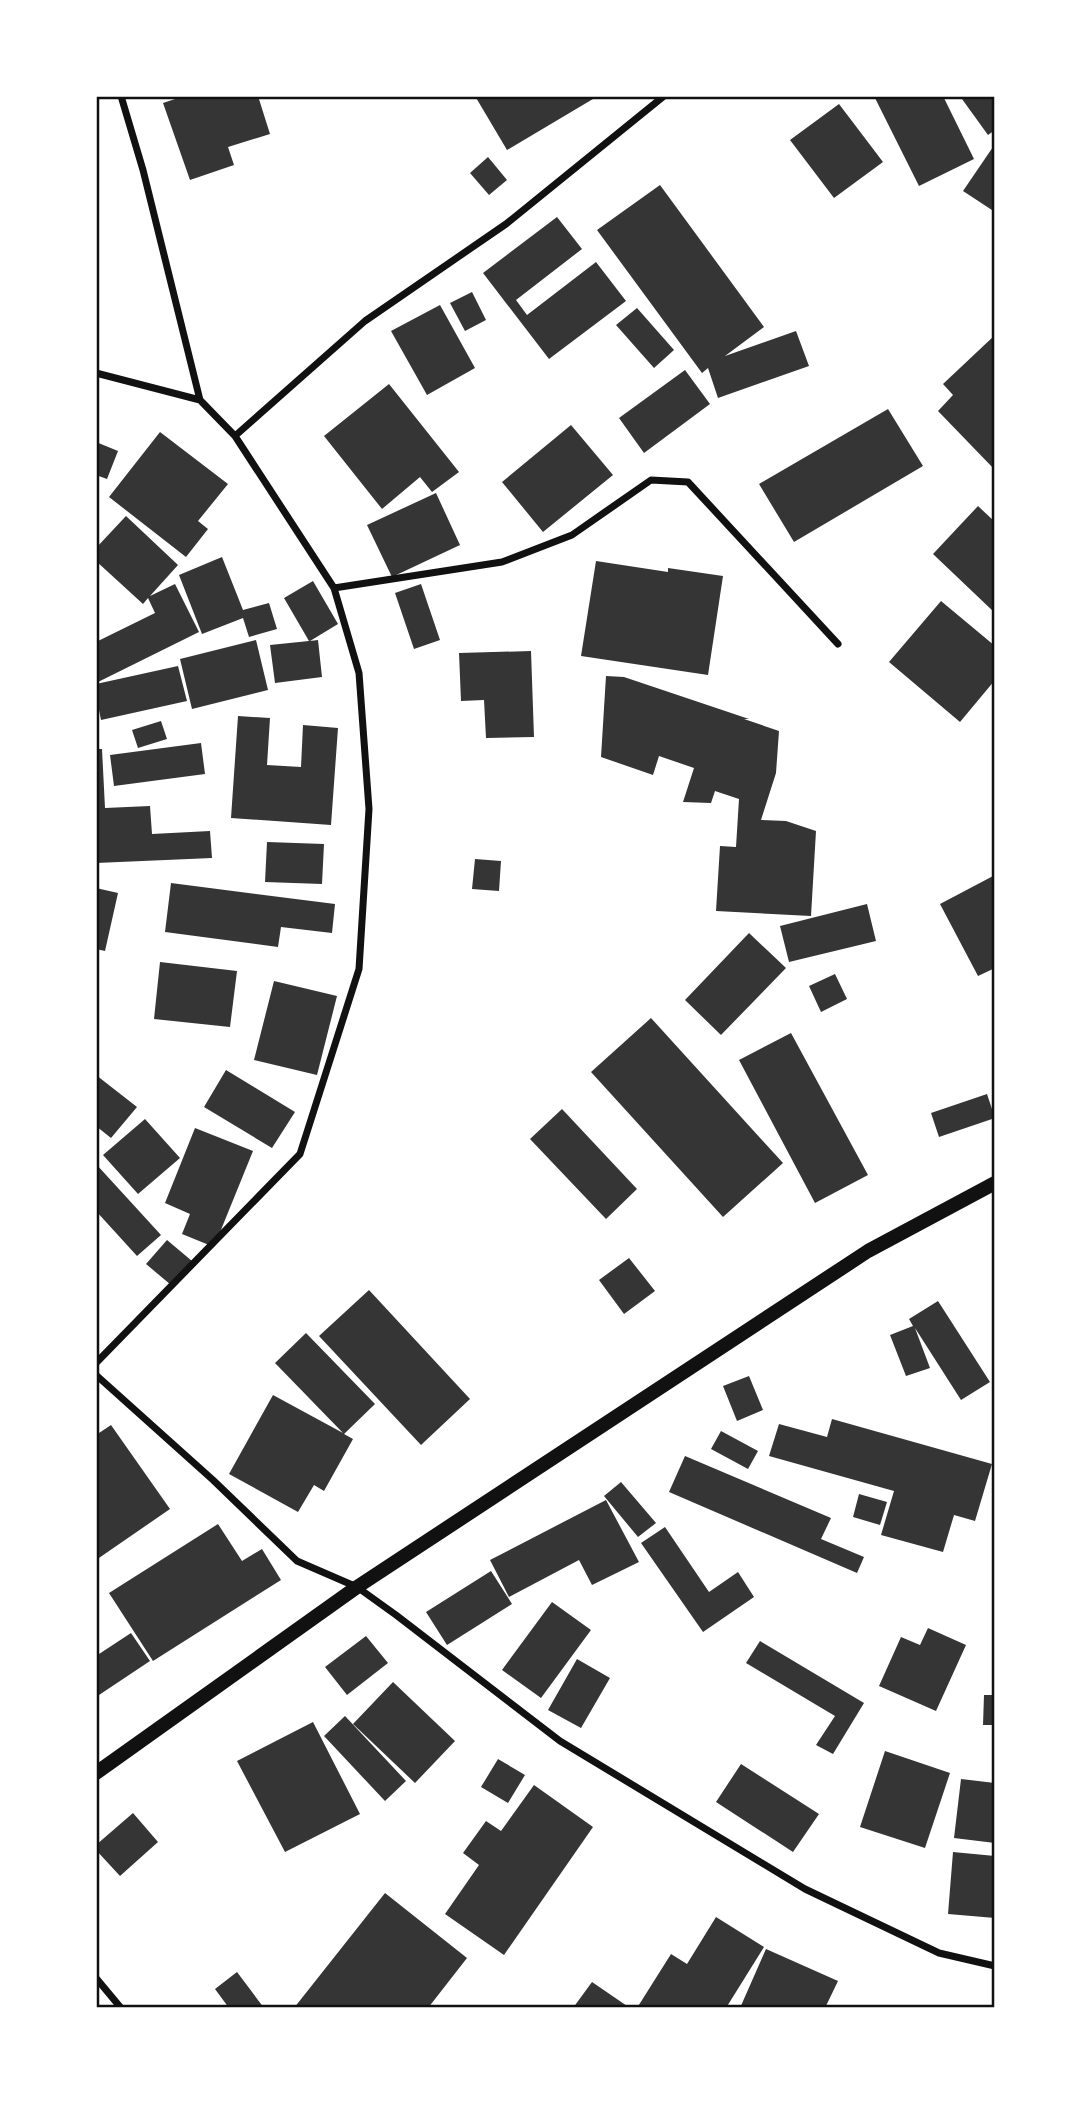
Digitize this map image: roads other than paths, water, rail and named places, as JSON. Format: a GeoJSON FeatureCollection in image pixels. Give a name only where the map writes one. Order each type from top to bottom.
{"type":"FeatureCollection","features":[{"type":"Feature","properties":{"kind":"main road"},"geometry":{"type":"LineString","coordinates":[[96,1773],[357,1587],[868,1251],[995,1183]]}},
{"type":"Feature","properties":{"kind":"street"},"geometry":{"type":"LineString","coordinates":[[96,1363],[300,1154],[359,969],[369,809],[359,673],[334,588],[235,436],[200,400],[143,170],[121,96]]}},
{"type":"Feature","properties":{"kind":"street"},"geometry":{"type":"LineString","coordinates":[[235,436],[365,321],[506,224],[664,96]]}},
{"type":"Feature","properties":{"kind":"street"},"geometry":{"type":"LineString","coordinates":[[96,373],[200,400]]}},
{"type":"Feature","properties":{"kind":"street"},"geometry":{"type":"LineString","coordinates":[[334,588],[502,562],[572,535],[651,480],[688,482],[838,644]]}},
{"type":"Feature","properties":{"kind":"street"},"geometry":{"type":"LineString","coordinates":[[96,1375],[213,1480],[297,1561],[357,1587],[560,1741],[805,1889],[939,1953],[995,1966]]}},
{"type":"Feature","properties":{"kind":"street"},"geometry":{"type":"LineString","coordinates":[[96,1978],[121,2008]]}}]}
